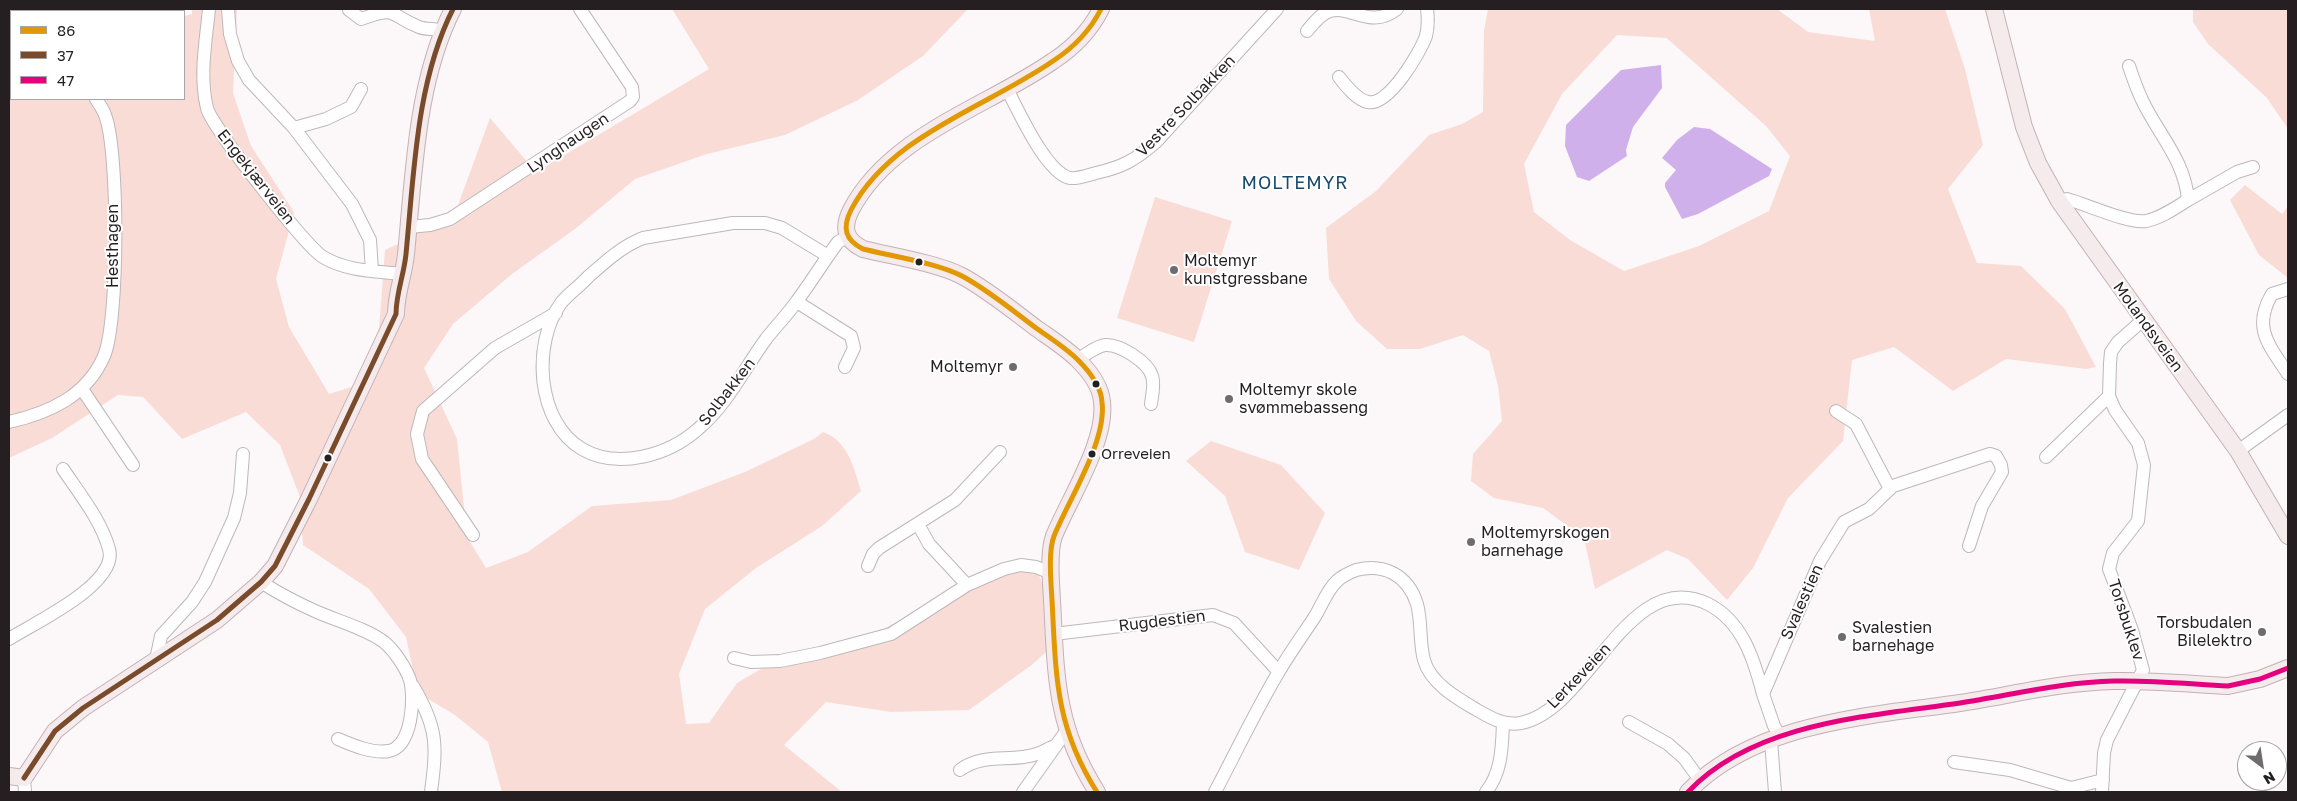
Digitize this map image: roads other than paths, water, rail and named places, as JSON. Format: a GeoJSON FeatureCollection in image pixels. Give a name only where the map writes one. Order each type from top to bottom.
{"type":"FeatureCollection","features":[{"type":"Feature","properties":{"kind":"main road"},"geometry":{"type":"LineString","coordinates":[[19,782],[55,731],[83,708],[217,620],[262,582],[275,566],[309,499],[368,371],[384,344],[396,314],[401,274],[405,261],[424,102],[430,68],[442,31],[453,9]]}},
{"type":"Feature","properties":{"kind":"main road"},"geometry":{"type":"LineString","coordinates":[[1097,792],[1087,777],[1067,730],[1057,685],[1051,573],[1053,538],[1094,448],[1102,423],[1102,401],[1091,375],[1078,359],[960,275],[863,249],[852,244],[847,237],[845,222],[854,206],[882,170],[933,131],[1053,61],[1074,45],[1088,30],[1101,9]]}},
{"type":"Feature","properties":{"kind":"main road","name":"Molandsveien"},"geometry":{"type":"LineString","coordinates":[[1994,9],[2024,127],[2038,163],[2059,201],[2238,452],[2288,536]]}},
{"type":"Feature","properties":{"kind":"main road"},"geometry":{"type":"LineString","coordinates":[[1688,792],[1700,780],[1736,756],[1776,740],[1827,724],[1894,711],[1961,703],[2064,685],[2136,681],[2228,686],[2260,679],[2288,668]]}},
{"type":"Feature","properties":{"kind":"street","name":"Engekjærveien"},"geometry":{"type":"LineString","coordinates":[[210,9],[203,76],[207,108],[219,133],[231,144],[250,173],[321,256],[339,266],[401,274]]}},
{"type":"Feature","properties":{"kind":"street"},"geometry":{"type":"LineString","coordinates":[[228,9],[230,34],[238,61],[257,90],[294,128],[360,218],[370,240],[372,271]]}},
{"type":"Feature","properties":{"kind":"street","name":"Lynghaugen"},"geometry":{"type":"LineString","coordinates":[[409,227],[430,226],[450,220],[630,101],[633,97],[632,87],[580,9]]}},
{"type":"Feature","properties":{"kind":"street","name":"Vestre Solbakken"},"geometry":{"type":"LineString","coordinates":[[1007,89],[1047,160],[1060,174],[1070,178],[1116,169],[1135,160],[1156,142],[1277,9]]}},
{"type":"Feature","properties":{"kind":"street"},"geometry":{"type":"LineString","coordinates":[[1307,31],[1318,18],[1328,11],[1338,10],[1364,17],[1379,17],[1397,9]]}},
{"type":"Feature","properties":{"kind":"street"},"geometry":{"type":"LineString","coordinates":[[1339,78],[1352,92],[1366,102],[1378,103],[1390,95],[1420,48],[1426,34],[1426,9]]}},
{"type":"Feature","properties":{"kind":"street"},"geometry":{"type":"LineString","coordinates":[[349,10],[362,19],[382,11],[396,13],[420,27],[442,31]]}},
{"type":"Feature","properties":{"kind":"street"},"geometry":{"type":"LineString","coordinates":[[2129,66],[2143,104],[2178,160],[2187,188],[2188,200]]}},
{"type":"Feature","properties":{"kind":"street"},"geometry":{"type":"LineString","coordinates":[[294,128],[326,119],[351,106],[361,89]]}},
{"type":"Feature","properties":{"kind":"street","name":"Hesthagen"},"geometry":{"type":"LineString","coordinates":[[9,422],[52,409],[82,389],[104,356],[112,319],[114,212],[110,138],[105,115],[97,100]]}},
{"type":"Feature","properties":{"kind":"street"},"geometry":{"type":"LineString","coordinates":[[2059,201],[2068,199],[2122,218],[2144,222],[2163,215],[2237,172],[2253,167]]}},
{"type":"Feature","properties":{"kind":"street","name":"Solbakken"},"geometry":{"type":"LineString","coordinates":[[828,256],[782,228],[765,223],[734,222],[643,238],[613,254],[562,302],[545,337],[542,367],[545,393],[552,414],[572,441],[582,449],[598,455],[616,458],[660,452],[680,442],[699,429],[735,388],[766,339],[797,302],[838,242],[847,237]]}},
{"type":"Feature","properties":{"kind":"street"},"geometry":{"type":"LineString","coordinates":[[2288,289],[2272,294],[2264,307],[2262,320],[2267,341],[2288,374]]}},
{"type":"Feature","properties":{"kind":"street"},"geometry":{"type":"LineString","coordinates":[[797,302],[851,336],[854,348],[845,367]]}},
{"type":"Feature","properties":{"kind":"street","name":"Solbakken"},"geometry":{"type":"LineString","coordinates":[[473,535],[422,459],[417,434],[423,411],[495,348],[556,313]]}},
{"type":"Feature","properties":{"kind":"street","name":"Torsbuklev"},"geometry":{"type":"LineString","coordinates":[[2136,681],[2143,670],[2132,630],[2109,569],[2113,553],[2138,521],[2144,458],[2138,442],[2114,410],[2110,396],[2111,352],[2118,342],[2143,320]]}},
{"type":"Feature","properties":{"kind":"street"},"geometry":{"type":"LineString","coordinates":[[1078,359],[1101,346],[1118,347],[1146,365],[1152,374],[1151,404]]}},
{"type":"Feature","properties":{"kind":"street"},"geometry":{"type":"LineString","coordinates":[[82,389],[133,465]]}},
{"type":"Feature","properties":{"kind":"street"},"geometry":{"type":"LineString","coordinates":[[2046,457],[2110,396]]}},
{"type":"Feature","properties":{"kind":"street"},"geometry":{"type":"LineString","coordinates":[[1836,412],[1856,424],[1890,489],[1981,455],[1990,454],[1996,456],[2001,464],[2002,472],[1982,506],[1969,546]]}},
{"type":"Feature","properties":{"kind":"street"},"geometry":{"type":"LineString","coordinates":[[2238,452],[2288,415]]}},
{"type":"Feature","properties":{"kind":"street"},"geometry":{"type":"LineString","coordinates":[[868,566],[873,554],[879,548],[955,500],[1000,452]]}},
{"type":"Feature","properties":{"kind":"street"},"geometry":{"type":"LineString","coordinates":[[156,660],[160,636],[192,602],[205,582],[234,518],[240,494],[243,454]]}},
{"type":"Feature","properties":{"kind":"street"},"geometry":{"type":"LineString","coordinates":[[9,639],[90,589],[106,572],[110,561],[110,550],[105,538],[63,468]]}},
{"type":"Feature","properties":{"kind":"street","name":"Svalestien"},"geometry":{"type":"LineString","coordinates":[[1763,694],[1820,561],[1839,530],[1844,522],[1869,509],[1890,489]]}},
{"type":"Feature","properties":{"kind":"street"},"geometry":{"type":"LineString","coordinates":[[918,524],[929,544],[966,585]]}},
{"type":"Feature","properties":{"kind":"street"},"geometry":{"type":"LineString","coordinates":[[734,658],[751,662],[780,661],[891,634],[966,585],[1004,569],[1021,565],[1036,567],[1051,573]]}},
{"type":"Feature","properties":{"kind":"street","name":"Lerkeveien"},"geometry":{"type":"LineString","coordinates":[[1214,792],[1278,671],[1337,581],[1355,570],[1391,570],[1400,576],[1410,588],[1417,604],[1424,661],[1432,675],[1465,703],[1503,722],[1520,724],[1542,714],[1583,676],[1636,616],[1652,605],[1668,600],[1698,599],[1720,610],[1749,648],[1763,694]]}},
{"type":"Feature","properties":{"kind":"street"},"geometry":{"type":"LineString","coordinates":[[262,582],[313,611],[385,643],[398,659],[432,723],[436,739],[431,792]]}},
{"type":"Feature","properties":{"kind":"street","name":"Rugdestien"},"geometry":{"type":"LineString","coordinates":[[1054,634],[1213,615],[1234,623],[1278,671]]}},
{"type":"Feature","properties":{"kind":"street"},"geometry":{"type":"LineString","coordinates":[[338,739],[355,746],[379,751],[390,751],[398,746],[406,733],[412,713],[410,680]]}},
{"type":"Feature","properties":{"kind":"street"},"geometry":{"type":"LineString","coordinates":[[1954,762],[2010,770],[2071,788],[2102,786],[2107,740],[2111,729],[2134,691],[2136,681]]}},
{"type":"Feature","properties":{"kind":"street"},"geometry":{"type":"LineString","coordinates":[[1763,694],[1774,726],[1776,740],[1775,792]]}},
{"type":"Feature","properties":{"kind":"street"},"geometry":{"type":"LineString","coordinates":[[1486,792],[1497,773],[1502,754],[1503,722]]}},
{"type":"Feature","properties":{"kind":"street"},"geometry":{"type":"LineString","coordinates":[[1629,722],[1668,744],[1684,758],[1700,780]]}},
{"type":"Feature","properties":{"kind":"street"},"geometry":{"type":"LineString","coordinates":[[1023,792],[1067,730]]}},
{"type":"Feature","properties":{"kind":"street"},"geometry":{"type":"LineString","coordinates":[[960,770],[969,763],[982,759],[1037,754],[1055,746]]}},
{"type":"Feature","properties":{"kind":"place","name":"Moltemyr kunstgressbane"},"geometry":{"type":"Point","coordinates":[1174,270]}},
{"type":"Feature","properties":{"kind":"place","name":"Moltemyr"},"geometry":{"type":"Point","coordinates":[1013,367]}},
{"type":"Feature","properties":{"kind":"place","name":"Moltemyr skole svømmebasseng"},"geometry":{"type":"Point","coordinates":[1229,399]}},
{"type":"Feature","properties":{"kind":"place","name":"Orreveien"},"geometry":{"type":"Point","coordinates":[1092,454]}},
{"type":"Feature","properties":{"kind":"place","name":"Moltemyrskogen barnehage"},"geometry":{"type":"Point","coordinates":[1471,542]}},
{"type":"Feature","properties":{"kind":"place","name":"Torsbudalen Bilelektro"},"geometry":{"type":"Point","coordinates":[2262,632]}},
{"type":"Feature","properties":{"kind":"place","name":"Svalestien barnehage"},"geometry":{"type":"Point","coordinates":[1842,637]}},
{"type":"Feature","properties":{"kind":"district","name":"MOLTEMYR"},"geometry":{"type":"Point","coordinates":[1295,183]}}]}
